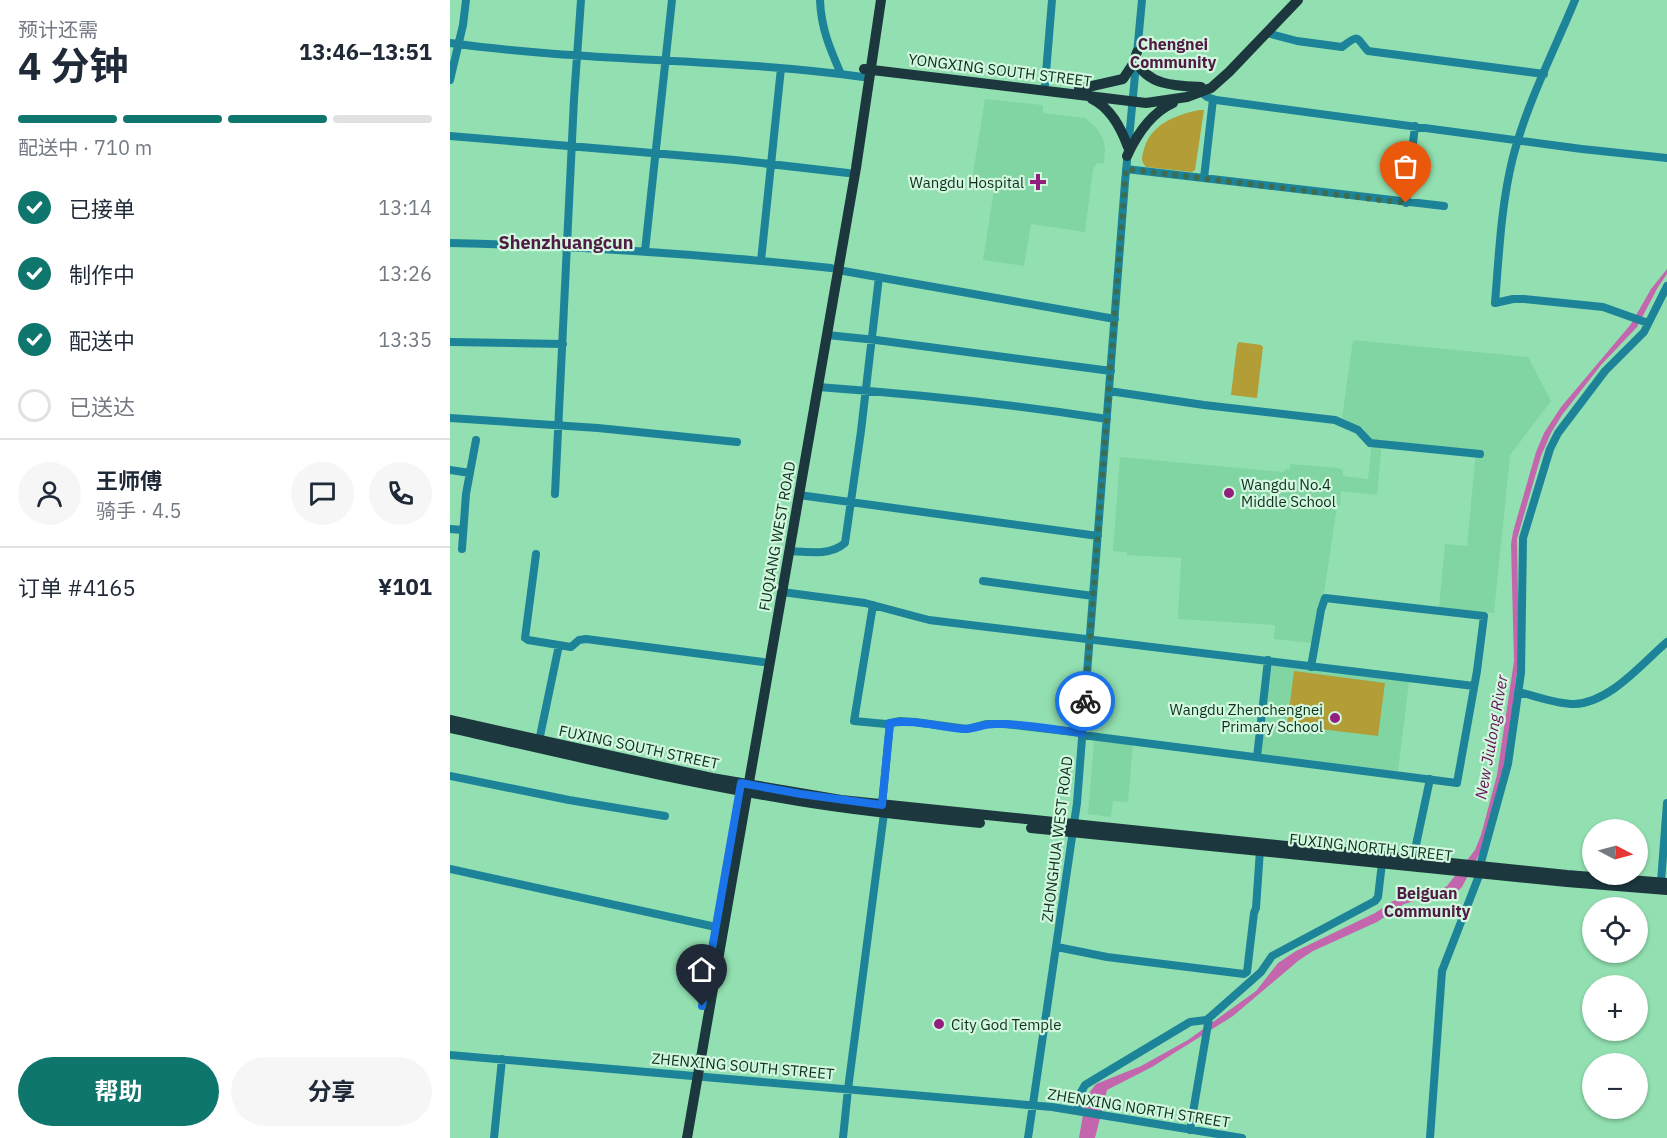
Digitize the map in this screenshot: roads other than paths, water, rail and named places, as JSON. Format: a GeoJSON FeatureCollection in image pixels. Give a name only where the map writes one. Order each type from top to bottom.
{"type":"FeatureCollection","features":[{"type":"Feature","properties":{"kind":"main road","name":"FUQIANG WEST ROAD"},"geometry":{"type":"LineString","coordinates":[[694,1075],[744,788],[763,662],[835,269],[867,69],[874,0]]}},
{"type":"Feature","properties":{"kind":"main road","name":"FUQIANG WEST ROAD"},"geometry":{"type":"LineString","coordinates":[[694,1075],[716,927],[782,592],[818,387],[848,173],[881,0]]}},
{"type":"Feature","properties":{"kind":"main road"},"geometry":{"type":"LineString","coordinates":[[1132,99],[1202,90],[1290,0]]}},
{"type":"Feature","properties":{"kind":"main road"},"geometry":{"type":"LineString","coordinates":[[1128,151],[1138,135],[1159,111],[1218,83],[1298,0]]}},
{"type":"Feature","properties":{"kind":"main road"},"geometry":{"type":"LineString","coordinates":[[1136,56],[1142,72],[1156,81],[1202,90]]}},
{"type":"Feature","properties":{"kind":"main road"},"geometry":{"type":"LineString","coordinates":[[1083,93],[1123,79],[1136,56]]}},
{"type":"Feature","properties":{"kind":"main road","name":"YONGXING SOUTH STREET"},"geometry":{"type":"LineString","coordinates":[[867,69],[1045,85],[1083,93]]}},
{"type":"Feature","properties":{"kind":"main road","name":"YONGXING SOUTH STREET"},"geometry":{"type":"LineString","coordinates":[[867,69],[1132,99]]}},
{"type":"Feature","properties":{"kind":"main road"},"geometry":{"type":"LineString","coordinates":[[1083,93],[1104,106],[1111,114],[1123,134],[1128,151]]}},
{"type":"Feature","properties":{"kind":"main road"},"geometry":{"type":"LineString","coordinates":[[1132,99],[1151,103],[1187,97]]}},
{"type":"Feature","properties":{"kind":"main road","name":"FUXING SOUTH STREET"},"geometry":{"type":"LineString","coordinates":[[450,720],[744,788]]}},
{"type":"Feature","properties":{"kind":"main road","name":"FUXING SOUTH STREET"},"geometry":{"type":"LineString","coordinates":[[450,728],[640,771],[744,788],[883,809],[1073,829]]}},
{"type":"Feature","properties":{"kind":"main road","name":"FUXING NORTH STREET"},"geometry":{"type":"LineString","coordinates":[[1073,829],[1413,859],[1458,867]]}},
{"type":"Feature","properties":{"kind":"main road","name":"FUXING NORTH STREET"},"geometry":{"type":"LineString","coordinates":[[1073,829],[1382,863],[1458,867],[1665,885]]}},
{"type":"Feature","properties":{"kind":"main road"},"geometry":{"type":"LineString","coordinates":[[679,1138],[694,1075]]}},
{"type":"Feature","properties":{"kind":"main road"},"geometry":{"type":"LineString","coordinates":[[687,1138],[694,1075]]}},
{"type":"Feature","properties":{"kind":"street"},"geometry":{"type":"LineString","coordinates":[[450,80],[454,44],[466,0]]}},
{"type":"Feature","properties":{"kind":"street"},"geometry":{"type":"LineString","coordinates":[[555,494],[581,0]]}},
{"type":"Feature","properties":{"kind":"street"},"geometry":{"type":"LineString","coordinates":[[645,251],[672,0]]}},
{"type":"Feature","properties":{"kind":"street"},"geometry":{"type":"LineString","coordinates":[[820,0],[825,37],[841,74]]}},
{"type":"Feature","properties":{"kind":"street"},"geometry":{"type":"LineString","coordinates":[[1045,85],[1052,0]]}},
{"type":"Feature","properties":{"kind":"street","name":"ZHONGHUA WEST ROAD"},"geometry":{"type":"LineString","coordinates":[[1028,1138],[1073,829],[1126,169],[1142,0]]}},
{"type":"Feature","properties":{"kind":"street"},"geometry":{"type":"LineString","coordinates":[[1575,0],[1519,140],[1505,192],[1495,303],[1524,298],[1603,307],[1648,323]]}},
{"type":"Feature","properties":{"kind":"street"},"geometry":{"type":"LineString","coordinates":[[1267,33],[1297,41],[1342,46],[1356,39],[1362,42],[1368,51],[1544,74]]}},
{"type":"Feature","properties":{"kind":"street"},"geometry":{"type":"LineString","coordinates":[[454,44],[841,74],[867,69]]}},
{"type":"Feature","properties":{"kind":"street"},"geometry":{"type":"LineString","coordinates":[[761,261],[781,68]]}},
{"type":"Feature","properties":{"kind":"street"},"geometry":{"type":"LineString","coordinates":[[1202,90],[1213,99],[1667,158]]}},
{"type":"Feature","properties":{"kind":"street"},"geometry":{"type":"LineString","coordinates":[[1204,178],[1213,99]]}},
{"type":"Feature","properties":{"kind":"street"},"geometry":{"type":"LineString","coordinates":[[1406,203],[1415,126]]}},
{"type":"Feature","properties":{"kind":"street"},"geometry":{"type":"LineString","coordinates":[[450,136],[656,153],[848,173]]}},
{"type":"Feature","properties":{"kind":"street"},"geometry":{"type":"LineString","coordinates":[[1126,169],[1444,206]]}},
{"type":"Feature","properties":{"kind":"street"},"geometry":{"type":"LineString","coordinates":[[450,243],[645,251],[835,269],[1115,319]]}},
{"type":"Feature","properties":{"kind":"street"},"geometry":{"type":"LineString","coordinates":[[789,551],[816,552],[838,549],[845,543],[879,278]]}},
{"type":"Feature","properties":{"kind":"street"},"geometry":{"type":"LineString","coordinates":[[1430,1138],[1442,971],[1478,869],[1505,779],[1522,660],[1522,546],[1550,449],[1558,433],[1605,371],[1644,332],[1667,286]]}},
{"type":"Feature","properties":{"kind":"street"},"geometry":{"type":"LineString","coordinates":[[827,335],[1111,371]]}},
{"type":"Feature","properties":{"kind":"street"},"geometry":{"type":"LineString","coordinates":[[450,342],[563,344]]}},
{"type":"Feature","properties":{"kind":"street"},"geometry":{"type":"LineString","coordinates":[[818,387],[1032,407],[1107,419]]}},
{"type":"Feature","properties":{"kind":"street"},"geometry":{"type":"LineString","coordinates":[[1109,391],[1335,420],[1358,430],[1370,443],[1480,454]]}},
{"type":"Feature","properties":{"kind":"street"},"geometry":{"type":"LineString","coordinates":[[450,418],[737,442]]}},
{"type":"Feature","properties":{"kind":"street"},"geometry":{"type":"LineString","coordinates":[[462,549],[476,440]]}},
{"type":"Feature","properties":{"kind":"street"},"geometry":{"type":"LineString","coordinates":[[450,470],[470,473]]}},
{"type":"Feature","properties":{"kind":"street"},"geometry":{"type":"LineString","coordinates":[[799,495],[1098,536]]}},
{"type":"Feature","properties":{"kind":"street"},"geometry":{"type":"LineString","coordinates":[[450,529],[463,530]]}},
{"type":"Feature","properties":{"kind":"street"},"geometry":{"type":"LineString","coordinates":[[536,554],[525,638],[528,640],[571,647],[579,640],[586,639],[763,662]]}},
{"type":"Feature","properties":{"kind":"street"},"geometry":{"type":"LineString","coordinates":[[982,581],[1093,596]]}},
{"type":"Feature","properties":{"kind":"street"},"geometry":{"type":"LineString","coordinates":[[782,592],[873,605],[929,620],[1474,686]]}},
{"type":"Feature","properties":{"kind":"street"},"geometry":{"type":"LineString","coordinates":[[873,605],[854,721],[915,722],[967,729],[986,724],[1006,724],[1457,783],[1484,616],[1325,598],[1311,667]]}},
{"type":"Feature","properties":{"kind":"street"},"geometry":{"type":"LineString","coordinates":[[1518,692],[1574,704],[1594,698],[1621,684],[1667,642]]}},
{"type":"Feature","properties":{"kind":"street"},"geometry":{"type":"LineString","coordinates":[[539,741],[559,645]]}},
{"type":"Feature","properties":{"kind":"street"},"geometry":{"type":"LineString","coordinates":[[1257,757],[1268,660]]}},
{"type":"Feature","properties":{"kind":"street"},"geometry":{"type":"LineString","coordinates":[[843,1138],[883,809],[890,723]]}},
{"type":"Feature","properties":{"kind":"street"},"geometry":{"type":"LineString","coordinates":[[450,776],[664,816]]}},
{"type":"Feature","properties":{"kind":"street"},"geometry":{"type":"LineString","coordinates":[[1413,859],[1430,779]]}},
{"type":"Feature","properties":{"kind":"street"},"geometry":{"type":"LineString","coordinates":[[1665,885],[1667,802]]}},
{"type":"Feature","properties":{"kind":"street"},"geometry":{"type":"LineString","coordinates":[[1057,947],[1107,957],[1244,974],[1247,972],[1256,908],[1260,850]]}},
{"type":"Feature","properties":{"kind":"street"},"geometry":{"type":"LineString","coordinates":[[1190,1130],[1209,1020],[1261,972],[1272,956],[1375,901],[1378,897],[1382,863]]}},
{"type":"Feature","properties":{"kind":"street"},"geometry":{"type":"LineString","coordinates":[[450,869],[716,927]]}},
{"type":"Feature","properties":{"kind":"street"},"geometry":{"type":"LineString","coordinates":[[1079,1111],[1080,1094],[1085,1085],[1190,1022],[1209,1020]]}},
{"type":"Feature","properties":{"kind":"street","name":"ZHENXING SOUTH STREET"},"geometry":{"type":"LineString","coordinates":[[450,1055],[1033,1105]]}},
{"type":"Feature","properties":{"kind":"street"},"geometry":{"type":"LineString","coordinates":[[494,1138],[502,1059]]}},
{"type":"Feature","properties":{"kind":"street","name":"ZHENXING NORTH STREET"},"geometry":{"type":"LineString","coordinates":[[1033,1105],[1242,1138]]}},
{"type":"Feature","properties":{"kind":"place","name":"Wangdu Hospital"},"geometry":{"type":"Point","coordinates":[1038,182]}},
{"type":"Feature","properties":{"kind":"place","name":"Wangdu No.4 Middle School"},"geometry":{"type":"Point","coordinates":[1229,493]}},
{"type":"Feature","properties":{"kind":"place","name":"Wangdu Zhenchengnei Primary School"},"geometry":{"type":"Point","coordinates":[1335,718]}},
{"type":"Feature","properties":{"kind":"place","name":"City God Temple"},"geometry":{"type":"Point","coordinates":[939,1024]}},
{"type":"Feature","properties":{"kind":"district","name":"Chengnei Community"},"geometry":{"type":"Point","coordinates":[1173,53]}},
{"type":"Feature","properties":{"kind":"district","name":"Shenzhuangcun"},"geometry":{"type":"Point","coordinates":[566,242]}},
{"type":"Feature","properties":{"kind":"district","name":"Beiguan Community"},"geometry":{"type":"Point","coordinates":[1427,902]}},
{"type":"Feature","properties":{"kind":"water label","name":"New Jiulong River"},"geometry":{"type":"Point","coordinates":[1491,737]}}]}
